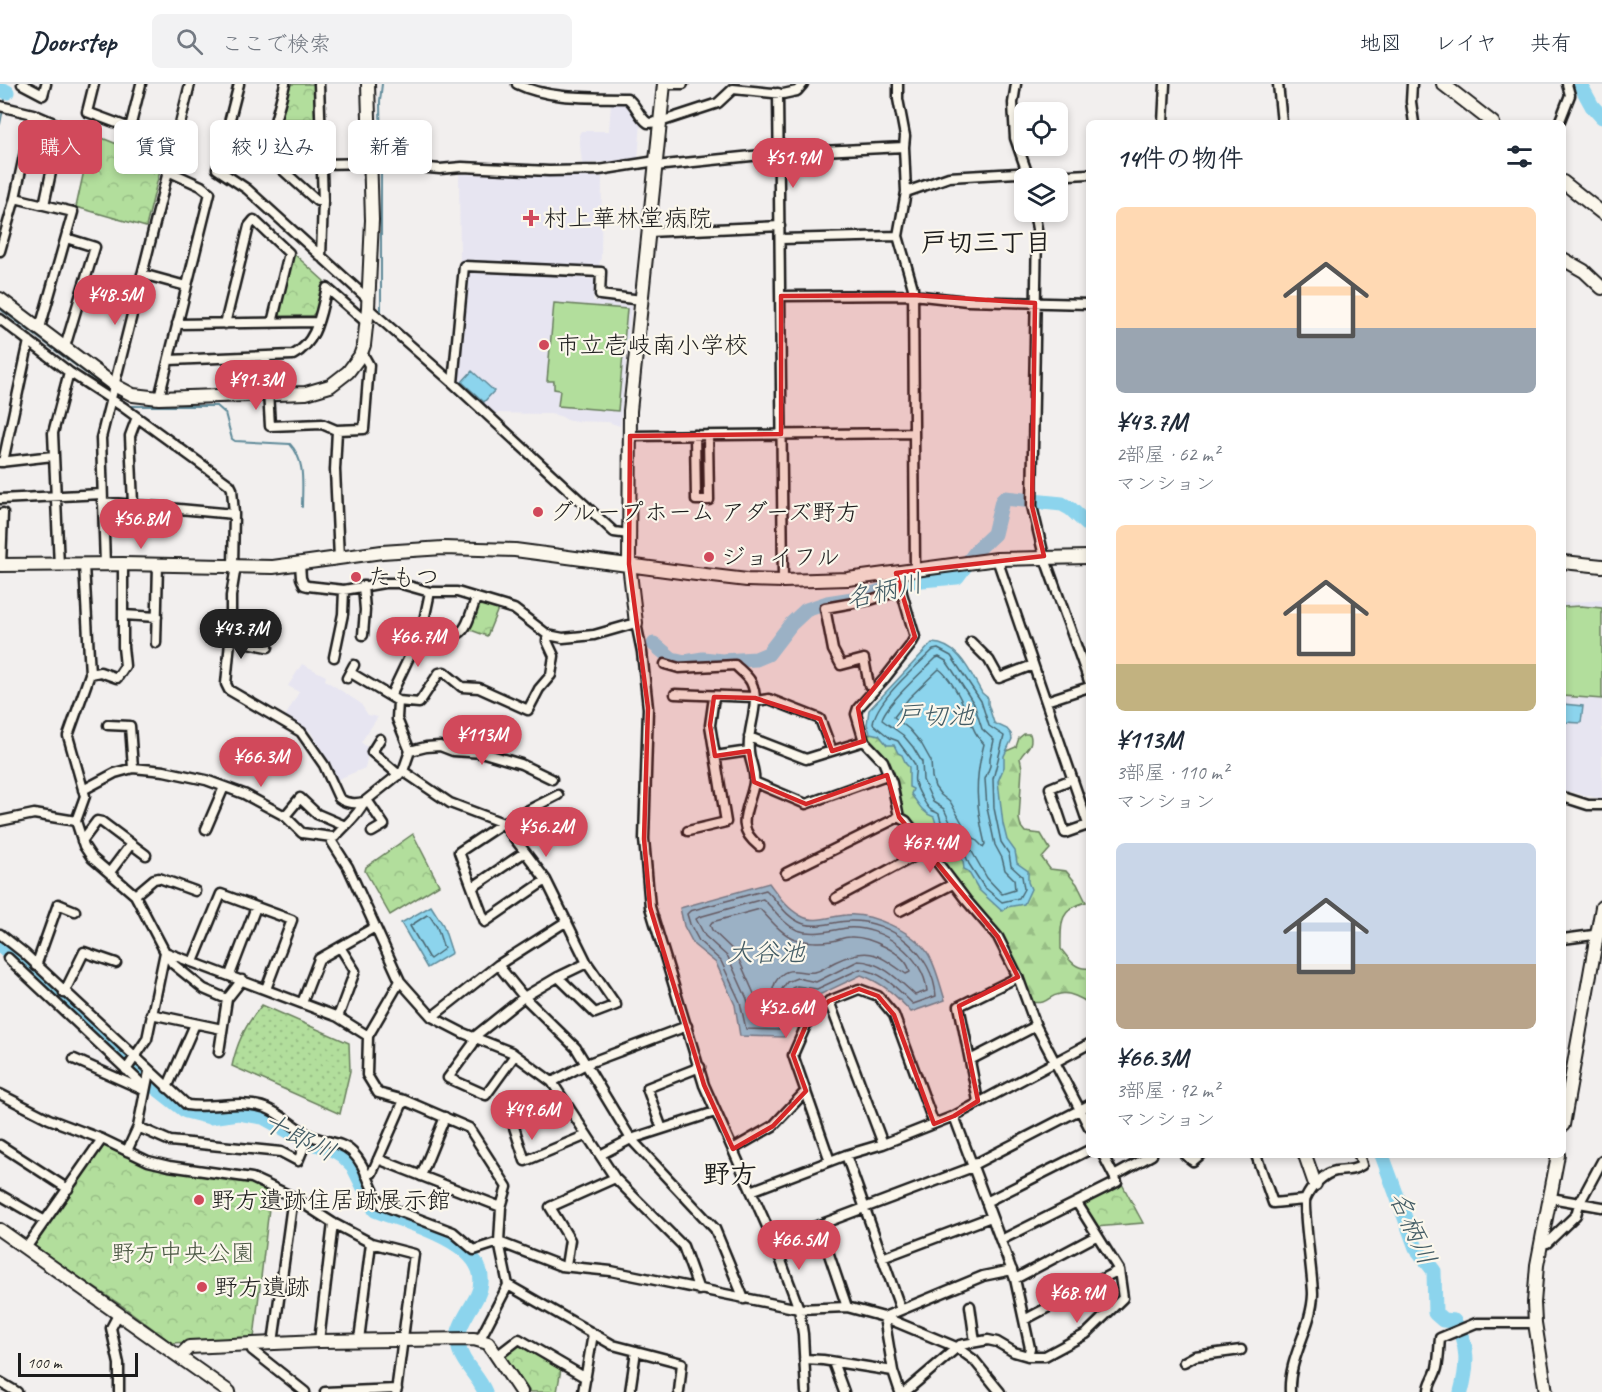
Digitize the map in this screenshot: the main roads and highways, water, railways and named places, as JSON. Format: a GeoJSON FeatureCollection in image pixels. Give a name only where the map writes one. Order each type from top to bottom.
{"type":"FeatureCollection","features":[{"type":"Feature","properties":{"kind":"water"},"geometry":{"type":"Polygon","coordinates":[[[472,371],[494,391],[484,402],[462,382],[472,371]]]}},
{"type":"Feature","properties":{"kind":"water","name":"戸切池"},"geometry":{"type":"Polygon","coordinates":[[[932,643],[950,648],[963,660],[982,693],[988,698],[994,723],[1007,729],[1011,734],[1012,739],[1004,756],[1004,767],[998,781],[1003,824],[1007,840],[1015,851],[1017,863],[1028,871],[1028,882],[1031,889],[1024,904],[1007,907],[1002,911],[979,890],[968,871],[964,869],[963,861],[937,827],[934,817],[923,810],[911,794],[913,789],[909,787],[909,767],[902,755],[898,753],[894,745],[887,745],[879,735],[870,733],[867,724],[869,710],[932,643]]]}},
{"type":"Feature","properties":{"kind":"water"},"geometry":{"type":"Polygon","coordinates":[[[1566,704],[1583,706],[1581,723],[1566,722],[1566,704]]]}},
{"type":"Feature","properties":{"kind":"water","name":"大谷池"},"geometry":{"type":"Polygon","coordinates":[[[769,883],[787,906],[806,918],[856,915],[879,920],[912,937],[930,957],[945,1000],[911,1012],[889,990],[861,975],[817,996],[795,992],[793,1002],[795,1011],[784,1037],[740,1036],[735,1005],[716,963],[694,945],[684,926],[680,908],[769,883]]]}},
{"type":"Feature","properties":{"kind":"water"},"geometry":{"type":"Polygon","coordinates":[[[431,906],[443,925],[452,953],[427,968],[401,923],[431,906]]]}},
{"type":"Feature","properties":{"kind":"waterway"},"geometry":{"type":"LineString","coordinates":[[380,120],[382,84]]}},
{"type":"Feature","properties":{"kind":"waterway"},"geometry":{"type":"LineString","coordinates":[[1580,84],[1592,106],[1602,117]]}},
{"type":"Feature","properties":{"kind":"waterway","name":"名柄川"},"geometry":{"type":"LineString","coordinates":[[0,89],[7,92]]}},
{"type":"Feature","properties":{"kind":"waterway"},"geometry":{"type":"LineString","coordinates":[[4,103],[7,92]]}},
{"type":"Feature","properties":{"kind":"waterway"},"geometry":{"type":"LineString","coordinates":[[0,124],[3,109]]}},
{"type":"Feature","properties":{"kind":"waterway"},"geometry":{"type":"LineString","coordinates":[[381,174],[381,311]]}},
{"type":"Feature","properties":{"kind":"waterway"},"geometry":{"type":"LineString","coordinates":[[0,309],[111,392]]}},
{"type":"Feature","properties":{"kind":"waterway"},"geometry":{"type":"LineString","coordinates":[[116,396],[131,406],[217,406],[225,413],[232,439],[235,441],[290,444],[301,466],[302,507]]}},
{"type":"Feature","properties":{"kind":"waterway","name":"名柄川"},"geometry":{"type":"LineString","coordinates":[[654,644],[672,659],[685,662],[703,659],[722,661],[756,659],[768,654],[791,624],[806,610],[827,603],[859,598],[910,581],[957,577],[978,549],[994,534],[1002,501],[1005,498],[1062,504],[1086,523]]}},
{"type":"Feature","properties":{"kind":"waterway","name":"十郎川"},"geometry":{"type":"LineString","coordinates":[[0,945],[22,962],[140,1075],[186,1111],[210,1117],[238,1113],[263,1117],[310,1143],[328,1147],[342,1155],[353,1166],[375,1210],[426,1229],[463,1249],[475,1262],[481,1277],[478,1294],[459,1331],[458,1344],[462,1357],[485,1392]]}},
{"type":"Feature","properties":{"kind":"waterway","name":"名柄川"},"geometry":{"type":"LineString","coordinates":[[1383,1158],[1416,1248],[1434,1271],[1435,1313],[1443,1320],[1454,1321],[1465,1347],[1466,1364],[1461,1392]]}},
{"type":"Feature","properties":{"kind":"place","name":"村上華林堂病院"},"geometry":{"type":"Point","coordinates":[531,218]}},
{"type":"Feature","properties":{"kind":"place","name":"市立壱岐南小学校"},"geometry":{"type":"Point","coordinates":[544,345]}},
{"type":"Feature","properties":{"kind":"place","name":"グループホーム アダーズ野方"},"geometry":{"type":"Point","coordinates":[538,512]}},
{"type":"Feature","properties":{"kind":"place","name":"ジョイフル"},"geometry":{"type":"Point","coordinates":[709,557]}},
{"type":"Feature","properties":{"kind":"place","name":"たもつ"},"geometry":{"type":"Point","coordinates":[356,577]}},
{"type":"Feature","properties":{"kind":"place","name":"野方遺跡住居跡展示館"},"geometry":{"type":"Point","coordinates":[199,1200]}},
{"type":"Feature","properties":{"kind":"place","name":"野方遺跡"},"geometry":{"type":"Point","coordinates":[202,1287]}},
{"type":"Feature","properties":{"kind":"district","name":"戸切三丁目"},"geometry":{"type":"Point","coordinates":[986,242]}},
{"type":"Feature","properties":{"kind":"district","name":"野方"},"geometry":{"type":"Point","coordinates":[730,1174]}},
{"type":"Feature","properties":{"kind":"park label","name":"野方中央公園"},"geometry":{"type":"Point","coordinates":[183,1253]}}]}
